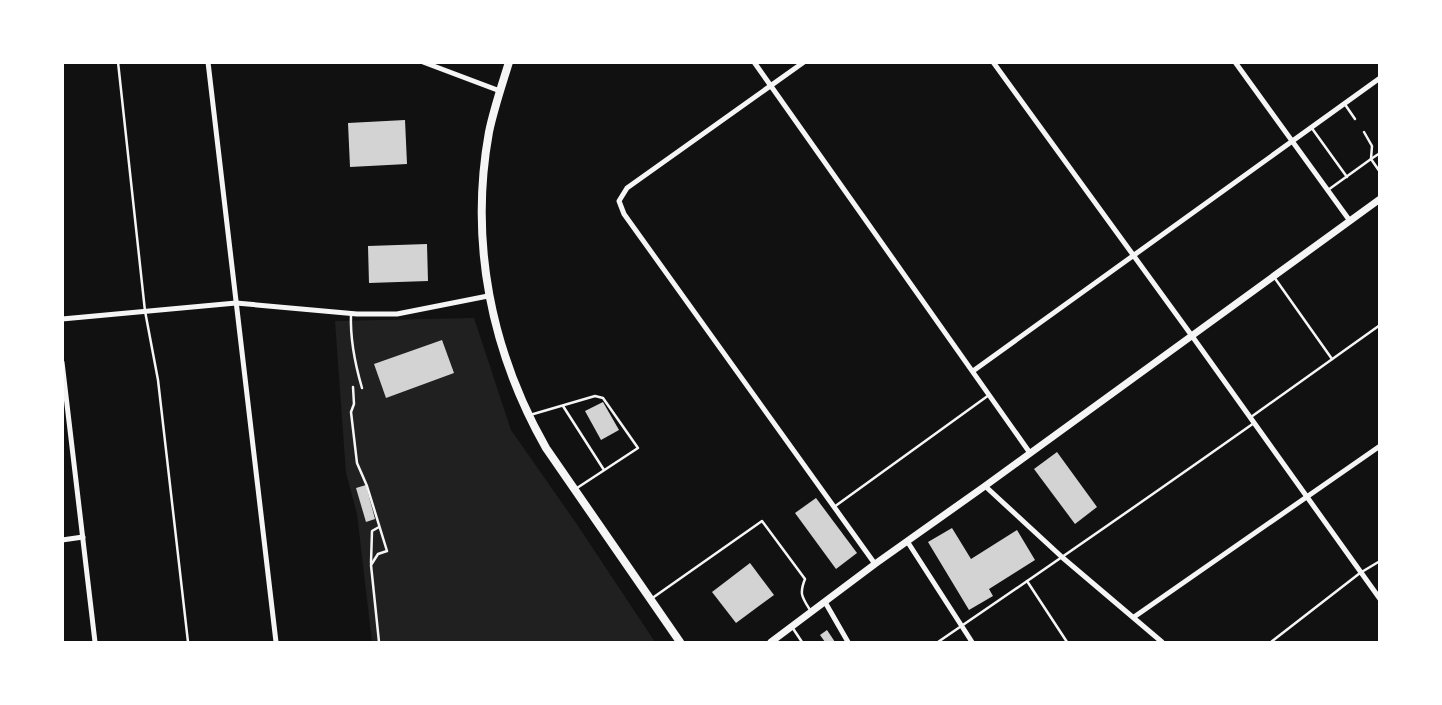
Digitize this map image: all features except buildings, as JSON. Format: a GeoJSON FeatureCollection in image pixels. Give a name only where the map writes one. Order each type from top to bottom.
{"type":"FeatureCollection","features":[{"type":"Feature","properties":{"kind":"main road"},"geometry":{"type":"LineString","coordinates":[[509,62],[489,132],[482,195],[483,248],[488,296],[502,349],[512,379],[528,416],[546,448],[680,642]]}},
{"type":"Feature","properties":{"kind":"street"},"geometry":{"type":"LineString","coordinates":[[208,62],[276,642]]}},
{"type":"Feature","properties":{"kind":"street"},"geometry":{"type":"LineString","coordinates":[[423,62],[500,91]]}},
{"type":"Feature","properties":{"kind":"street"},"geometry":{"type":"LineString","coordinates":[[754,62],[1030,453]]}},
{"type":"Feature","properties":{"kind":"street"},"geometry":{"type":"LineString","coordinates":[[804,62],[772,87],[627,188],[619,201],[624,214],[875,564]]}},
{"type":"Feature","properties":{"kind":"street"},"geometry":{"type":"LineString","coordinates":[[993,62],[1380,599]]}},
{"type":"Feature","properties":{"kind":"street"},"geometry":{"type":"LineString","coordinates":[[1235,62],[1350,221]]}},
{"type":"Feature","properties":{"kind":"street"},"geometry":{"type":"LineString","coordinates":[[972,371],[1134,256],[1311,126],[1378,81]]}},
{"type":"Feature","properties":{"kind":"street"},"geometry":{"type":"LineString","coordinates":[[771,642],[875,564],[1380,200]]}},
{"type":"Feature","properties":{"kind":"street"},"geometry":{"type":"LineString","coordinates":[[62,319],[236,303],[351,314],[397,314],[488,296]]}},
{"type":"Feature","properties":{"kind":"street"},"geometry":{"type":"LineString","coordinates":[[62,362],[95,642]]}},
{"type":"Feature","properties":{"kind":"street"},"geometry":{"type":"LineString","coordinates":[[1134,618],[1380,446]]}},
{"type":"Feature","properties":{"kind":"street"},"geometry":{"type":"LineString","coordinates":[[985,486],[1063,558],[1162,642]]}},
{"type":"Feature","properties":{"kind":"street"},"geometry":{"type":"LineString","coordinates":[[62,540],[82,537]]}},
{"type":"Feature","properties":{"kind":"street"},"geometry":{"type":"LineString","coordinates":[[907,541],[972,642]]}},
{"type":"Feature","properties":{"kind":"street"},"geometry":{"type":"LineString","coordinates":[[825,602],[848,642]]}},
{"type":"Feature","properties":{"kind":"lane"},"geometry":{"type":"LineString","coordinates":[[118,62],[145,311],[158,380],[188,642]]}},
{"type":"Feature","properties":{"kind":"lane"},"geometry":{"type":"LineString","coordinates":[[1344,103],[1355,118]]}},
{"type":"Feature","properties":{"kind":"lane"},"geometry":{"type":"LineString","coordinates":[[1311,126],[1347,176]]}},
{"type":"Feature","properties":{"kind":"lane"},"geometry":{"type":"LineString","coordinates":[[1364,132],[1372,146],[1371,159],[1380,172]]}},
{"type":"Feature","properties":{"kind":"lane"},"geometry":{"type":"LineString","coordinates":[[1327,190],[1380,153]]}},
{"type":"Feature","properties":{"kind":"lane"},"geometry":{"type":"LineString","coordinates":[[1274,277],[1332,359]]}},
{"type":"Feature","properties":{"kind":"lane"},"geometry":{"type":"LineString","coordinates":[[351,314],[352,340],[362,388]]}},
{"type":"Feature","properties":{"kind":"lane"},"geometry":{"type":"LineString","coordinates":[[1250,418],[1380,325]]}},
{"type":"Feature","properties":{"kind":"lane"},"geometry":{"type":"LineString","coordinates":[[834,507],[989,394]]}},
{"type":"Feature","properties":{"kind":"lane"},"geometry":{"type":"LineString","coordinates":[[528,416],[595,396],[603,398],[638,448],[574,491]]}},
{"type":"Feature","properties":{"kind":"lane"},"geometry":{"type":"LineString","coordinates":[[563,406],[604,470]]}},
{"type":"Feature","properties":{"kind":"lane"},"geometry":{"type":"LineString","coordinates":[[938,642],[1063,558],[1254,423]]}},
{"type":"Feature","properties":{"kind":"lane"},"geometry":{"type":"LineString","coordinates":[[650,600],[762,521],[805,579],[801,595],[812,612]]}},
{"type":"Feature","properties":{"kind":"lane"},"geometry":{"type":"LineString","coordinates":[[1271,642],[1360,573],[1380,562]]}},
{"type":"Feature","properties":{"kind":"lane"},"geometry":{"type":"LineString","coordinates":[[1027,581],[1067,642]]}},
{"type":"Feature","properties":{"kind":"lane"},"geometry":{"type":"LineString","coordinates":[[792,627],[802,642]]}},
{"type":"Feature","properties":{"kind":"path"},"geometry":{"type":"LineString","coordinates":[[359,378],[353,379],[354,404],[351,412],[357,463],[367,486],[387,551],[378,554],[371,564]]}},
{"type":"Feature","properties":{"kind":"path"},"geometry":{"type":"LineString","coordinates":[[379,642],[371,564],[372,531],[380,527]]}},
{"type":"Feature","properties":{"kind":"shaded area"},"geometry":{"type":"Polygon","coordinates":[[[474,318],[511,430],[576,523],[655,642],[372,642],[357,514],[346,473],[335,321],[474,318]]]}}]}
